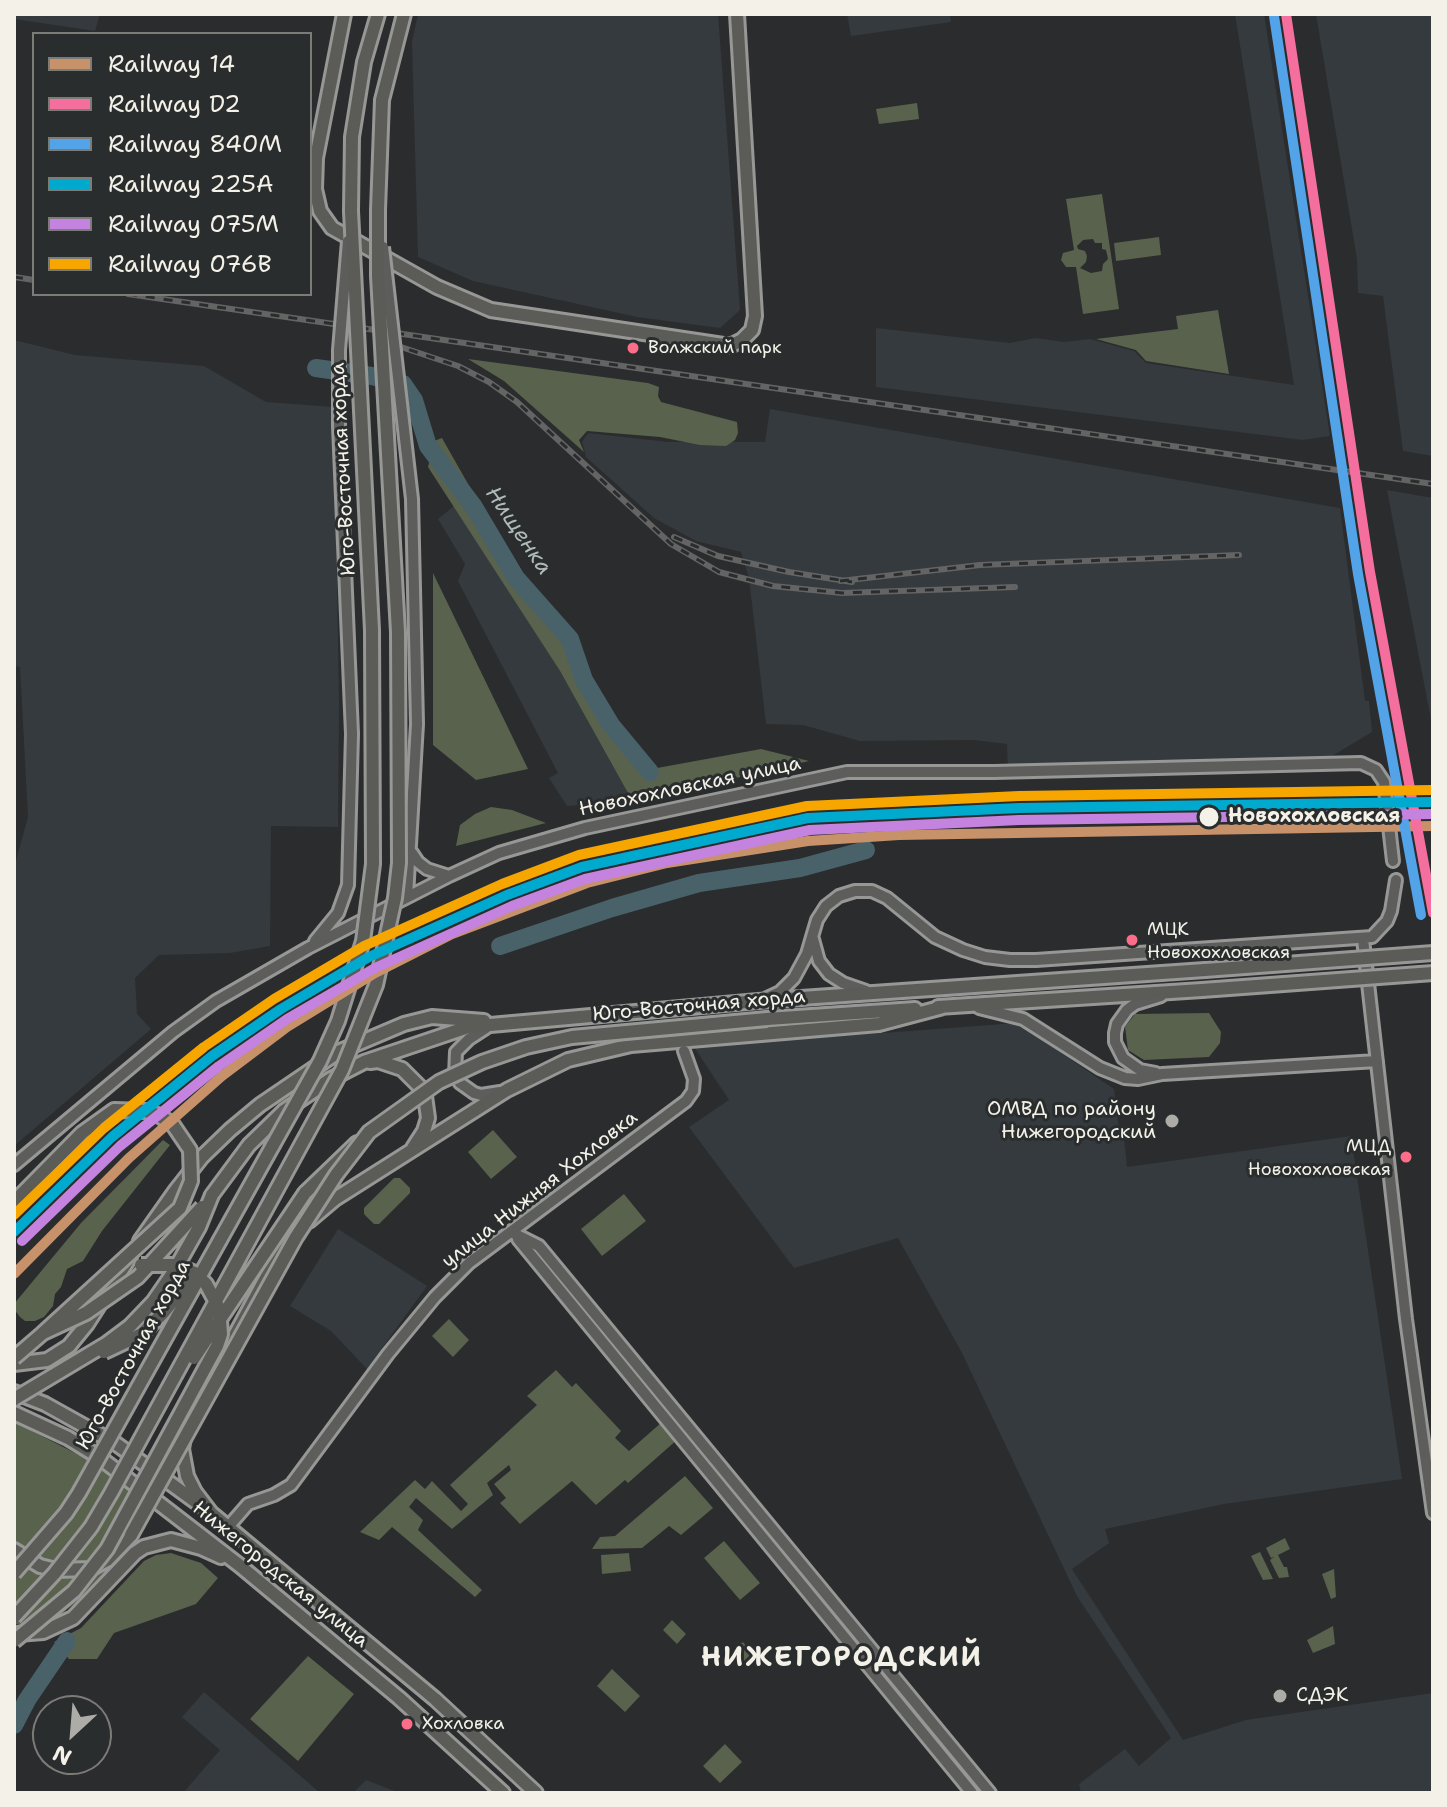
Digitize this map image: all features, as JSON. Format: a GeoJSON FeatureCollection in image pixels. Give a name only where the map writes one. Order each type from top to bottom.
{"type":"FeatureCollection","features":[{"type":"Feature","properties":{"kind":"main road"},"geometry":{"type":"LineString","coordinates":[[344,14],[316,158],[315,189],[320,211],[332,228],[437,287],[491,310],[730,346],[752,330],[755,316],[737,14]]}},
{"type":"Feature","properties":{"kind":"main road","name":"Юго-Восточная хорда"},"geometry":{"type":"LineString","coordinates":[[14,1573],[57,1525],[79,1493],[320,1061],[352,981],[370,898],[375,827],[372,630],[351,211],[352,137],[364,62],[378,14]]}},
{"type":"Feature","properties":{"kind":"main road","name":"Юго-Восточная хорда"},"geometry":{"type":"LineString","coordinates":[[14,1617],[54,1574],[91,1527],[342,1070],[376,985],[399,863],[398,632],[378,276],[378,210],[382,100],[404,14]]}},
{"type":"Feature","properties":{"kind":"main road","name":"Юго-Восточная хорда"},"geometry":{"type":"LineString","coordinates":[[14,1358],[43,1333],[86,1313],[138,1277],[212,1195],[232,1165],[284,1111],[331,1079],[364,1062],[468,1027],[872,992],[1433,953]]}},
{"type":"Feature","properties":{"kind":"main road","name":"Юго-Восточная хорда"},"geometry":{"type":"LineString","coordinates":[[144,1434],[305,1193],[369,1132],[439,1082],[482,1062],[526,1047],[572,1037],[767,1019],[1433,973]]}},
{"type":"Feature","properties":{"kind":"main road"},"geometry":{"type":"LineString","coordinates":[[211,1513],[195,1492],[183,1463],[184,1435],[190,1414],[283,1250],[335,1199],[507,1090],[568,1060],[602,1050],[879,1024],[943,1007]]}},
{"type":"Feature","properties":{"kind":"main road"},"geometry":{"type":"LineString","coordinates":[[14,1364],[47,1360],[69,1346],[202,1157],[260,1105],[338,1052],[404,1024],[432,1017],[459,1017],[499,1023]]}},
{"type":"Feature","properties":{"kind":"main road"},"geometry":{"type":"LineString","coordinates":[[364,1062],[378,1061],[402,1069],[412,1076],[425,1096],[428,1118],[424,1131],[408,1154]]}},
{"type":"Feature","properties":{"kind":"main road"},"geometry":{"type":"LineString","coordinates":[[14,1202],[82,1133],[114,1110],[146,1111],[160,1116],[173,1125],[190,1150],[191,1181],[180,1208],[43,1333]]}},
{"type":"Feature","properties":{"kind":"main road"},"geometry":{"type":"LineString","coordinates":[[14,1550],[40,1566],[56,1570],[90,1569],[107,1560],[131,1535],[296,1237],[336,1175],[369,1132]]}},
{"type":"Feature","properties":{"kind":"main road"},"geometry":{"type":"LineString","coordinates":[[74,1364],[130,1326],[153,1302],[199,1227],[212,1195]]}},
{"type":"Feature","properties":{"kind":"main road"},"geometry":{"type":"LineString","coordinates":[[14,1399],[74,1364],[142,1334],[163,1313],[220,1240]]}},
{"type":"Feature","properties":{"kind":"main road"},"geometry":{"type":"LineString","coordinates":[[14,1641],[74,1591],[107,1549],[221,1334],[219,1308],[206,1284],[195,1273],[174,1265],[141,1265],[131,1269],[110,1288]]}},
{"type":"Feature","properties":{"kind":"main road"},"geometry":{"type":"LineString","coordinates":[[14,1392],[45,1404],[115,1443],[211,1513]]}},
{"type":"Feature","properties":{"kind":"main road","name":"Нижегородская улица"},"geometry":{"type":"LineString","coordinates":[[14,1413],[68,1438],[99,1457],[239,1565],[399,1698],[503,1793]]}},
{"type":"Feature","properties":{"kind":"main road","name":"Нижегородская улица"},"geometry":{"type":"LineString","coordinates":[[211,1513],[435,1699],[536,1793]]}},
{"type":"Feature","properties":{"kind":"main road"},"geometry":{"type":"LineString","coordinates":[[14,1634],[43,1632],[64,1624],[82,1610],[135,1553],[157,1542],[184,1542],[239,1565]]}},
{"type":"Feature","properties":{"kind":"street"},"geometry":{"type":"LineString","coordinates":[[378,210],[412,499],[417,724],[407,896]]}},
{"type":"Feature","properties":{"kind":"street"},"geometry":{"type":"LineString","coordinates":[[308,948],[338,913],[348,885],[352,734],[339,426],[339,350],[351,211]]}},
{"type":"Feature","properties":{"kind":"street","name":"Новохохловская улица"},"geometry":{"type":"LineString","coordinates":[[14,1165],[173,1032],[216,1001],[308,948],[449,876],[499,853],[585,828],[847,772],[986,772],[1361,763],[1376,770],[1384,782],[1393,861]]}},
{"type":"Feature","properties":{"kind":"street"},"geometry":{"type":"LineString","coordinates":[[411,852],[427,869],[449,876]]}},
{"type":"Feature","properties":{"kind":"street"},"geometry":{"type":"LineString","coordinates":[[758,1001],[780,992],[794,978],[807,954],[821,913],[832,900],[847,893],[863,890],[887,898],[935,937],[985,957],[1010,960],[1363,939],[1372,937],[1387,921],[1394,903],[1396,880]]}},
{"type":"Feature","properties":{"kind":"street"},"geometry":{"type":"LineString","coordinates":[[814,928],[816,953],[823,968],[836,979],[872,992]]}},
{"type":"Feature","properties":{"kind":"street"},"geometry":{"type":"LineString","coordinates":[[1363,939],[1406,1319],[1433,1513]]}},
{"type":"Feature","properties":{"kind":"street"},"geometry":{"type":"LineString","coordinates":[[1162,1074],[1131,1065],[1118,1050],[1115,1033],[1121,1017],[1135,1004],[1170,993]]}},
{"type":"Feature","properties":{"kind":"street"},"geometry":{"type":"LineString","coordinates":[[965,1006],[1023,1019],[1112,1074],[1138,1079],[1162,1074],[1377,1061]]}},
{"type":"Feature","properties":{"kind":"street"},"geometry":{"type":"LineString","coordinates":[[499,1023],[478,1031],[460,1047],[454,1058],[454,1067],[460,1083],[474,1093],[491,1095],[507,1090]]}},
{"type":"Feature","properties":{"kind":"street","name":"улица Нижняя Хохловка"},"geometry":{"type":"LineString","coordinates":[[228,1527],[248,1504],[291,1485],[388,1354],[435,1297],[469,1263],[686,1101],[693,1091],[694,1079],[684,1051]]}},
{"type":"Feature","properties":{"kind":"street"},"geometry":{"type":"LineString","coordinates":[[511,1232],[531,1252],[972,1793]]}},
{"type":"Feature","properties":{"kind":"street"},"geometry":{"type":"LineString","coordinates":[[511,1232],[539,1246],[547,1255],[990,1793]]}},
{"type":"Feature","properties":{"kind":"shaded area"},"geometry":{"type":"Polygon","coordinates":[[[14,14],[100,14],[95,31],[14,19],[14,14]]]}},
{"type":"Feature","properties":{"kind":"shaded area"},"geometry":{"type":"Polygon","coordinates":[[[418,14],[718,14],[740,310],[720,328],[637,317],[473,281],[418,257],[412,42],[418,14]]]}},
{"type":"Feature","properties":{"kind":"shaded area"},"geometry":{"type":"Polygon","coordinates":[[[847,14],[950,14],[951,22],[851,36],[847,14]]]}},
{"type":"Feature","properties":{"kind":"shaded area"},"geometry":{"type":"Polygon","coordinates":[[[1235,14],[1264,14],[1330,436],[1303,440],[876,387],[876,328],[1010,343],[1035,338],[1064,342],[1090,339],[1134,351],[1146,363],[1294,385],[1235,14]]]}},
{"type":"Feature","properties":{"kind":"shaded area"},"geometry":{"type":"Polygon","coordinates":[[[1316,14],[1433,14],[1433,456],[1403,451],[1383,296],[1358,293],[1357,259],[1316,14]]]}},
{"type":"Feature","properties":{"kind":"shaded area"},"geometry":{"type":"Polygon","coordinates":[[[14,340],[75,355],[204,366],[266,402],[334,407],[339,701],[338,827],[271,826],[270,946],[230,953],[159,955],[135,978],[137,1014],[151,1029],[14,1146],[14,868],[28,817],[20,667],[14,666],[14,340]]]}},
{"type":"Feature","properties":{"kind":"shaded area"},"geometry":{"type":"Polygon","coordinates":[[[770,409],[1340,508],[1365,701],[1369,701],[1372,732],[1327,759],[1008,769],[1007,744],[974,740],[860,741],[803,725],[766,724],[749,578],[741,552],[696,541],[654,518],[586,457],[582,442],[588,433],[668,442],[765,442],[770,409]]]}},
{"type":"Feature","properties":{"kind":"shaded area"},"geometry":{"type":"Polygon","coordinates":[[[1387,490],[1433,498],[1433,730],[1387,490]]]}},
{"type":"Feature","properties":{"kind":"shaded area"},"geometry":{"type":"Polygon","coordinates":[[[454,506],[560,671],[633,802],[567,806],[549,778],[558,773],[458,581],[465,564],[438,519],[454,506]]]}},
{"type":"Feature","properties":{"kind":"shaded area"},"geometry":{"type":"Polygon","coordinates":[[[1017,1023],[1114,1089],[1127,1167],[1351,1136],[1402,1479],[1224,1504],[1105,1529],[1109,1543],[1072,1569],[1183,1740],[1246,1720],[1433,1693],[1433,1793],[1081,1793],[1079,1784],[1125,1749],[1139,1766],[1171,1738],[1077,1596],[962,1353],[898,1238],[794,1268],[689,1127],[729,1100],[694,1047],[1017,1023]]]}},
{"type":"Feature","properties":{"kind":"shaded area"},"geometry":{"type":"Polygon","coordinates":[[[338,1229],[427,1286],[367,1369],[331,1331],[290,1306],[338,1229]]]}},
{"type":"Feature","properties":{"kind":"shaded area"},"geometry":{"type":"Polygon","coordinates":[[[204,1692],[320,1793],[183,1793],[220,1750],[182,1717],[204,1692]]]}},
{"type":"Feature","properties":{"kind":"shaded area"},"geometry":{"type":"Polygon","coordinates":[[[366,1780],[397,1792],[398,1793],[353,1793],[366,1780]]]}},
{"type":"Feature","properties":{"kind":"green space"},"geometry":{"type":"Polygon","coordinates":[[[917,103],[919,119],[879,124],[876,109],[917,103]]]}},
{"type":"Feature","properties":{"kind":"green space"},"geometry":{"type":"Polygon","coordinates":[[[1102,194],[1119,309],[1083,314],[1076,267],[1066,267],[1061,260],[1063,253],[1074,250],[1066,199],[1102,194]],[[1093,239],[1083,240],[1077,246],[1087,256],[1080,268],[1091,273],[1102,271],[1108,259],[1102,243],[1095,243],[1093,239]]]}},
{"type":"Feature","properties":{"kind":"green space"},"geometry":{"type":"Polygon","coordinates":[[[1159,237],[1161,255],[1116,261],[1114,243],[1159,237]]]}},
{"type":"Feature","properties":{"kind":"green space"},"geometry":{"type":"Polygon","coordinates":[[[1218,310],[1229,374],[1146,361],[1136,350],[1096,339],[1178,329],[1176,316],[1218,310]]]}},
{"type":"Feature","properties":{"kind":"green space"},"geometry":{"type":"Polygon","coordinates":[[[468,359],[648,383],[659,387],[661,402],[737,422],[738,433],[735,440],[726,446],[587,431],[579,440],[584,452],[504,381],[468,359]]]}},
{"type":"Feature","properties":{"kind":"green space"},"geometry":{"type":"Polygon","coordinates":[[[442,438],[506,551],[619,723],[657,768],[761,749],[809,761],[633,802],[560,671],[428,467],[434,441],[442,438]]]}},
{"type":"Feature","properties":{"kind":"green space"},"geometry":{"type":"Polygon","coordinates":[[[433,573],[528,769],[476,780],[433,745],[433,573]]]}},
{"type":"Feature","properties":{"kind":"green space"},"geometry":{"type":"Polygon","coordinates":[[[491,807],[512,810],[546,823],[456,846],[460,825],[491,807]]]}},
{"type":"Feature","properties":{"kind":"green space"},"geometry":{"type":"Polygon","coordinates":[[[1209,1013],[1221,1032],[1220,1043],[1209,1057],[1144,1060],[1128,1050],[1125,1027],[1135,1014],[1209,1013]]]}},
{"type":"Feature","properties":{"kind":"green space"},"geometry":{"type":"Polygon","coordinates":[[[493,1130],[517,1157],[491,1179],[468,1152],[493,1130]]]}},
{"type":"Feature","properties":{"kind":"green space"},"geometry":{"type":"Polygon","coordinates":[[[163,1140],[170,1145],[102,1231],[83,1261],[67,1269],[53,1306],[44,1317],[25,1321],[14,1309],[14,1304],[81,1223],[163,1140]]]}},
{"type":"Feature","properties":{"kind":"green space"},"geometry":{"type":"Polygon","coordinates":[[[394,1178],[400,1178],[410,1188],[410,1193],[379,1224],[374,1224],[364,1214],[364,1208],[394,1178]]]}},
{"type":"Feature","properties":{"kind":"green space"},"geometry":{"type":"Polygon","coordinates":[[[624,1194],[646,1221],[602,1256],[581,1229],[624,1194]]]}},
{"type":"Feature","properties":{"kind":"green space"},"geometry":{"type":"Polygon","coordinates":[[[449,1319],[469,1340],[453,1357],[432,1336],[449,1319]]]}},
{"type":"Feature","properties":{"kind":"green space"},"geometry":{"type":"Polygon","coordinates":[[[556,1370],[572,1387],[576,1383],[621,1431],[615,1438],[629,1451],[662,1422],[678,1439],[628,1483],[625,1480],[596,1505],[572,1481],[520,1524],[500,1503],[506,1498],[494,1484],[511,1470],[509,1465],[487,1483],[493,1495],[452,1529],[416,1498],[409,1507],[423,1520],[418,1530],[482,1590],[475,1597],[392,1527],[379,1540],[360,1532],[415,1480],[425,1489],[432,1481],[461,1511],[468,1504],[450,1485],[537,1405],[527,1396],[556,1370]]]}},
{"type":"Feature","properties":{"kind":"green space"},"geometry":{"type":"Polygon","coordinates":[[[14,1422],[87,1459],[143,1501],[114,1546],[104,1555],[88,1563],[57,1564],[42,1560],[14,1542],[14,1422]]]}},
{"type":"Feature","properties":{"kind":"green space"},"geometry":{"type":"Polygon","coordinates":[[[685,1476],[713,1508],[681,1535],[669,1526],[642,1548],[592,1549],[600,1537],[615,1536],[685,1476]]]}},
{"type":"Feature","properties":{"kind":"green space"},"geometry":{"type":"Polygon","coordinates":[[[1285,1538],[1290,1549],[1278,1555],[1287,1567],[1289,1577],[1279,1578],[1270,1560],[1274,1557],[1271,1558],[1266,1548],[1285,1538]]]}},
{"type":"Feature","properties":{"kind":"green space"},"geometry":{"type":"Polygon","coordinates":[[[724,1541],[760,1583],[740,1600],[704,1558],[724,1541]]]}},
{"type":"Feature","properties":{"kind":"green space"},"geometry":{"type":"Polygon","coordinates":[[[1260,1552],[1273,1579],[1263,1580],[1251,1556],[1260,1552]]]}},
{"type":"Feature","properties":{"kind":"green space"},"geometry":{"type":"Polygon","coordinates":[[[171,1553],[201,1563],[218,1578],[196,1604],[114,1633],[97,1659],[69,1659],[54,1642],[81,1628],[144,1561],[171,1553]]]}},
{"type":"Feature","properties":{"kind":"green space"},"geometry":{"type":"Polygon","coordinates":[[[629,1553],[631,1571],[602,1574],[601,1555],[629,1553]]]}},
{"type":"Feature","properties":{"kind":"green space"},"geometry":{"type":"Polygon","coordinates":[[[14,1558],[37,1572],[55,1577],[92,1575],[111,1566],[59,1616],[41,1623],[21,1625],[14,1624],[14,1558]]]}},
{"type":"Feature","properties":{"kind":"green space"},"geometry":{"type":"Polygon","coordinates":[[[1334,1569],[1336,1597],[1331,1599],[1322,1574],[1334,1569]]]}},
{"type":"Feature","properties":{"kind":"green space"},"geometry":{"type":"Polygon","coordinates":[[[672,1620],[686,1634],[677,1644],[663,1630],[672,1620]]]}},
{"type":"Feature","properties":{"kind":"green space"},"geometry":{"type":"Polygon","coordinates":[[[1333,1626],[1335,1644],[1313,1653],[1307,1640],[1333,1626]]]}},
{"type":"Feature","properties":{"kind":"green space"},"geometry":{"type":"Polygon","coordinates":[[[743,1642],[758,1661],[747,1669],[732,1650],[743,1642]]]}},
{"type":"Feature","properties":{"kind":"green space"},"geometry":{"type":"Polygon","coordinates":[[[308,1656],[354,1694],[298,1761],[250,1719],[308,1656]]]}},
{"type":"Feature","properties":{"kind":"green space"},"geometry":{"type":"Polygon","coordinates":[[[612,1669],[640,1696],[625,1712],[597,1686],[612,1669]]]}},
{"type":"Feature","properties":{"kind":"green space"},"geometry":{"type":"Polygon","coordinates":[[[725,1744],[742,1762],[720,1783],[703,1766],[725,1744]]]}},
{"type":"Feature","properties":{"kind":"waterway","name":"Нищенка"},"geometry":{"type":"LineString","coordinates":[[316,368],[403,384],[414,400],[428,446],[474,507],[516,578],[570,639],[584,680],[611,725],[650,772]]}},
{"type":"Feature","properties":{"kind":"waterway","name":"Нищенка"},"geometry":{"type":"LineString","coordinates":[[500,946],[612,908],[699,883],[800,868],[866,850]]}},
{"type":"Feature","properties":{"kind":"waterway","name":"Нищенка"},"geometry":{"type":"LineString","coordinates":[[14,1725],[67,1641]]}},
{"type":"Feature","properties":{"kind":"railway"},"geometry":{"type":"LineString","coordinates":[[14,277],[32,280]]}},
{"type":"Feature","properties":{"kind":"railway"},"geometry":{"type":"LineString","coordinates":[[142,296],[1433,484]]}},
{"type":"Feature","properties":{"kind":"railway"},"geometry":{"type":"LineString","coordinates":[[392,344],[458,366],[489,382],[517,402],[671,544],[719,572],[773,586],[842,593],[1015,587]]}},
{"type":"Feature","properties":{"kind":"railway"},"geometry":{"type":"LineString","coordinates":[[674,537],[718,556],[852,582]]}},
{"type":"Feature","properties":{"kind":"railway"},"geometry":{"type":"LineString","coordinates":[[840,581],[980,565],[1239,555]]}},
{"type":"Feature","properties":{"kind":"rail line","name":"D2"},"geometry":{"type":"LineString","coordinates":[[1286,14],[1370,572],[1433,913]]}},
{"type":"Feature","properties":{"kind":"rail line","name":"840М"},"geometry":{"type":"LineString","coordinates":[[1274,16],[1358,574],[1421,915]]}},
{"type":"Feature","properties":{"kind":"rail line","name":"076В"},"geometry":{"type":"LineString","coordinates":[[14,1215],[104,1128],[204,1047],[274,999],[364,946],[502,884],[579,855],[807,806],[1019,796],[1433,790]]}},
{"type":"Feature","properties":{"kind":"rail line","name":"225А"},"geometry":{"type":"LineString","coordinates":[[14,1232],[112,1137],[212,1056],[281,1009],[369,957],[507,895],[582,867],[808,818],[1019,808],[1433,802]]}},
{"type":"Feature","properties":{"kind":"rail line","name":"075М"},"geometry":{"type":"LineString","coordinates":[[22,1241],[120,1146],[219,1066],[287,1019],[375,968],[512,906],[585,879],[810,830],[1019,820],[1433,814]]}},
{"type":"Feature","properties":{"kind":"rail line","name":"14"},"geometry":{"type":"LineString","coordinates":[[14,1274],[129,1158],[222,1076],[287,1027],[375,973],[452,934],[587,883],[667,863],[808,841],[899,835],[1433,826]]}},
{"type":"Feature","properties":{"kind":"place","name":"Волжский парк"},"geometry":{"type":"Point","coordinates":[633,348]}},
{"type":"Feature","properties":{"kind":"place","name":"Новохохловская"},"geometry":{"type":"Point","coordinates":[1209,817]}},
{"type":"Feature","properties":{"kind":"place","name":"МЦК Новохохловская"},"geometry":{"type":"Point","coordinates":[1132,940]}},
{"type":"Feature","properties":{"kind":"place","name":"ОМВД по району Нижегородский"},"geometry":{"type":"Point","coordinates":[1172,1121]}},
{"type":"Feature","properties":{"kind":"place","name":"МЦД Новохохловская"},"geometry":{"type":"Point","coordinates":[1406,1157]}},
{"type":"Feature","properties":{"kind":"place","name":"СДЭК"},"geometry":{"type":"Point","coordinates":[1280,1696]}},
{"type":"Feature","properties":{"kind":"place","name":"Хохловка"},"geometry":{"type":"Point","coordinates":[407,1724]}},
{"type":"Feature","properties":{"kind":"district","name":"НИЖЕГОРОДСКИЙ"},"geometry":{"type":"Point","coordinates":[842,1659]}}]}
